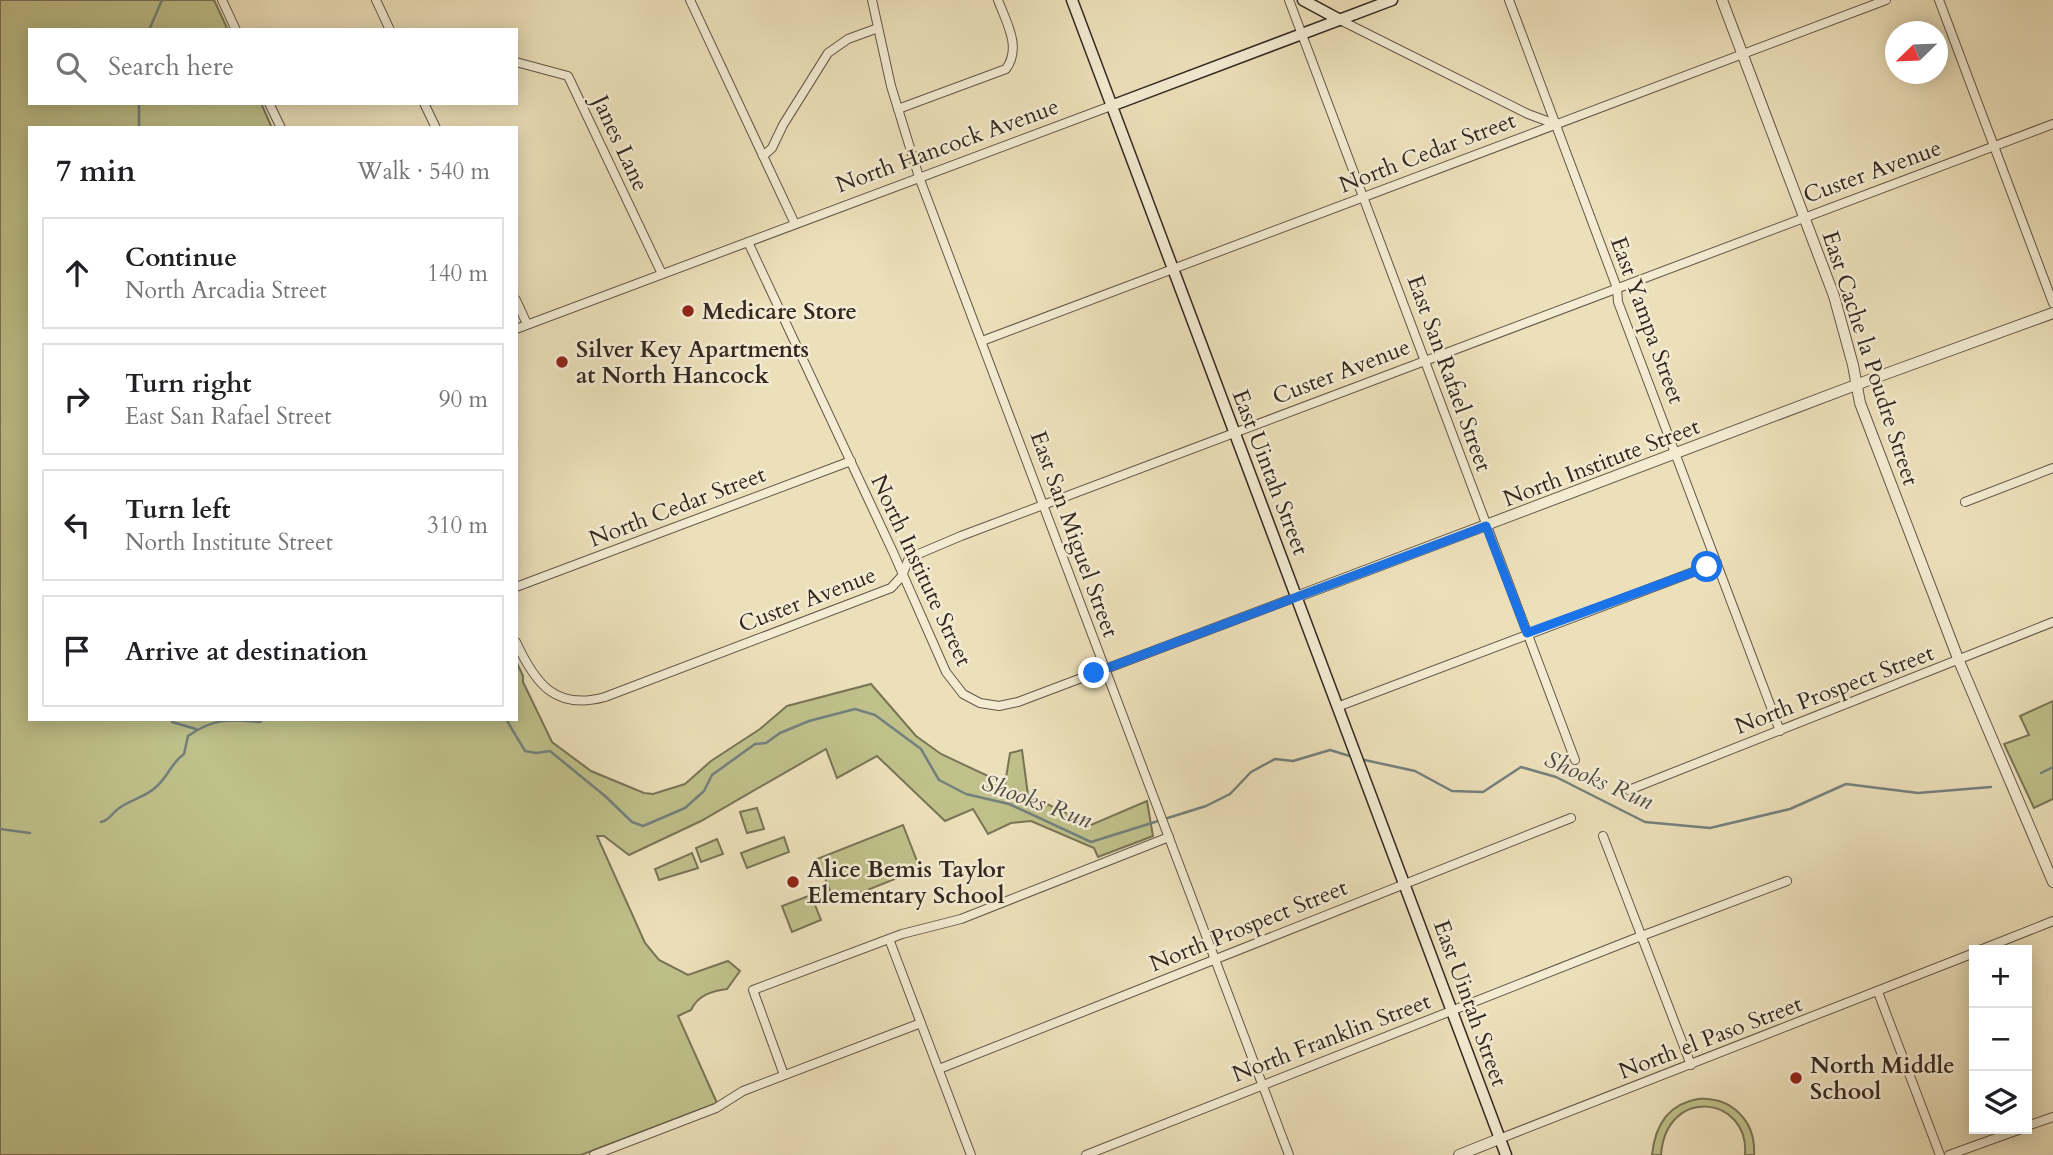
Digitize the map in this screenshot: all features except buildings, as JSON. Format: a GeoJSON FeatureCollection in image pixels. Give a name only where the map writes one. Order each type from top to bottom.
{"type":"FeatureCollection","features":[{"type":"Feature","properties":{"kind":"main road","name":"East Uintah Street"},"geometry":{"type":"LineString","coordinates":[[1072,0],[1506,1155]]}},
{"type":"Feature","properties":{"kind":"main road"},"geometry":{"type":"LineString","coordinates":[[1303,0],[1340,20]]}},
{"type":"Feature","properties":{"kind":"main road","name":"North Hancock Avenue"},"geometry":{"type":"LineString","coordinates":[[1111,106],[1392,0]]}},
{"type":"Feature","properties":{"kind":"street"},"geometry":{"type":"LineString","coordinates":[[222,0],[235,28]]}},
{"type":"Feature","properties":{"kind":"street"},"geometry":{"type":"LineString","coordinates":[[376,0],[389,28]]}},
{"type":"Feature","properties":{"kind":"street"},"geometry":{"type":"LineString","coordinates":[[690,0],[795,224]]}},
{"type":"Feature","properties":{"kind":"street","name":"East San Miguel Street"},"geometry":{"type":"LineString","coordinates":[[872,0],[898,109],[919,177],[1289,1155]]}},
{"type":"Feature","properties":{"kind":"street"},"geometry":{"type":"LineString","coordinates":[[898,109],[1006,69],[1014,47],[998,0]]}},
{"type":"Feature","properties":{"kind":"street","name":"East San Rafael Street"},"geometry":{"type":"LineString","coordinates":[[1289,0],[1575,760]]}},
{"type":"Feature","properties":{"kind":"street","name":"East Yampa Street"},"geometry":{"type":"LineString","coordinates":[[1509,0],[1617,288],[1618,302],[1780,731]]}},
{"type":"Feature","properties":{"kind":"street","name":"East Cache la Poudre Street"},"geometry":{"type":"LineString","coordinates":[[1722,0],[1838,307],[1860,403],[1959,661],[2053,882]]}},
{"type":"Feature","properties":{"kind":"street","name":"North Cedar Street"},"geometry":{"type":"LineString","coordinates":[[982,341],[1886,0]]}},
{"type":"Feature","properties":{"kind":"street"},"geometry":{"type":"LineString","coordinates":[[1939,0],[2053,303]]}},
{"type":"Feature","properties":{"kind":"street"},"geometry":{"type":"LineString","coordinates":[[1340,20],[1528,114],[1555,124]]}},
{"type":"Feature","properties":{"kind":"street"},"geometry":{"type":"LineString","coordinates":[[763,156],[772,148],[783,125],[828,53],[848,39],[878,29]]}},
{"type":"Feature","properties":{"kind":"street","name":"Janes Lane"},"geometry":{"type":"LineString","coordinates":[[518,63],[568,76],[662,274]]}},
{"type":"Feature","properties":{"kind":"street"},"geometry":{"type":"LineString","coordinates":[[270,105],[280,126]]}},
{"type":"Feature","properties":{"kind":"street"},"geometry":{"type":"LineString","coordinates":[[425,105],[435,126]]}},
{"type":"Feature","properties":{"kind":"street","name":"North Hancock Avenue"},"geometry":{"type":"LineString","coordinates":[[518,327],[1111,106]]}},
{"type":"Feature","properties":{"kind":"street","name":"Custer Avenue"},"geometry":{"type":"LineString","coordinates":[[518,646],[529,669],[542,685],[556,694],[575,700],[605,697],[891,589],[902,576],[909,558],[2053,124]]}},
{"type":"Feature","properties":{"kind":"street","name":"North Institute Street"},"geometry":{"type":"LineString","coordinates":[[748,242],[946,672],[963,694],[989,706],[1009,704],[1105,669],[2053,313]]}},
{"type":"Feature","properties":{"kind":"street"},"geometry":{"type":"LineString","coordinates":[[518,304],[527,324]]}},
{"type":"Feature","properties":{"kind":"street","name":"North Cedar Street"},"geometry":{"type":"LineString","coordinates":[[518,586],[851,461]]}},
{"type":"Feature","properties":{"kind":"street"},"geometry":{"type":"LineString","coordinates":[[1965,502],[2053,468]]}},
{"type":"Feature","properties":{"kind":"street"},"geometry":{"type":"LineString","coordinates":[[1337,707],[1717,563]]}},
{"type":"Feature","properties":{"kind":"street","name":"North Prospect Street"},"geometry":{"type":"LineString","coordinates":[[1629,790],[2053,622]]}},
{"type":"Feature","properties":{"kind":"street","name":"North Prospect Street"},"geometry":{"type":"LineString","coordinates":[[939,1069],[1571,818]]}},
{"type":"Feature","properties":{"kind":"street"},"geometry":{"type":"LineString","coordinates":[[1603,836],[1691,1065]]}},
{"type":"Feature","properties":{"kind":"street"},"geometry":{"type":"LineString","coordinates":[[784,1075],[753,990],[889,939],[961,919],[1169,837]]}},
{"type":"Feature","properties":{"kind":"street","name":"North Franklin Street"},"geometry":{"type":"LineString","coordinates":[[1086,1155],[1642,935],[1787,881]]}},
{"type":"Feature","properties":{"kind":"street"},"geometry":{"type":"LineString","coordinates":[[1992,945],[2053,920]]}},
{"type":"Feature","properties":{"kind":"street"},"geometry":{"type":"LineString","coordinates":[[889,939],[971,1155]]}},
{"type":"Feature","properties":{"kind":"street","name":"North el Paso Street"},"geometry":{"type":"LineString","coordinates":[[1459,1155],[1969,955]]}},
{"type":"Feature","properties":{"kind":"street"},"geometry":{"type":"LineString","coordinates":[[1878,992],[1940,1155]]}},
{"type":"Feature","properties":{"kind":"street"},"geometry":{"type":"LineString","coordinates":[[594,1155],[716,1108],[743,1091],[921,1023]]}},
{"type":"Feature","properties":{"kind":"street"},"geometry":{"type":"LineString","coordinates":[[2032,1124],[2053,1117]]}},
{"type":"Feature","properties":{"kind":"street"},"geometry":{"type":"LineString","coordinates":[[1949,1155],[2007,1134]]}},
{"type":"Feature","properties":{"kind":"green space"},"geometry":{"type":"Polygon","coordinates":[[[0,0],[214,0],[227,28],[28,28],[28,105],[262,105],[271,126],[28,126],[28,721],[518,721],[518,665],[523,682],[552,742],[591,771],[644,793],[653,794],[685,784],[711,761],[760,729],[787,706],[871,684],[916,736],[941,754],[1005,784],[1010,753],[1022,750],[1028,795],[1091,825],[1147,801],[1153,836],[1098,857],[1094,848],[1031,821],[1011,823],[988,834],[973,809],[945,821],[877,756],[837,778],[826,749],[701,821],[629,855],[604,836],[597,836],[645,943],[659,960],[688,975],[728,961],[740,971],[727,989],[706,995],[697,1001],[691,1010],[678,1016],[717,1103],[581,1155],[0,1155],[0,0]]]}},
{"type":"Feature","properties":{"kind":"green space"},"geometry":{"type":"Polygon","coordinates":[[[2053,701],[2053,799],[2034,808],[2004,744],[2029,735],[2020,716],[2053,701]]]}},
{"type":"Feature","properties":{"kind":"green space"},"geometry":{"type":"Polygon","coordinates":[[[757,808],[764,829],[747,833],[740,812],[757,808]]]}},
{"type":"Feature","properties":{"kind":"green space"},"geometry":{"type":"Polygon","coordinates":[[[903,825],[920,869],[835,903],[817,859],[903,825]]]}},
{"type":"Feature","properties":{"kind":"green space"},"geometry":{"type":"Polygon","coordinates":[[[784,837],[789,852],[747,868],[741,853],[784,837]]]}},
{"type":"Feature","properties":{"kind":"green space"},"geometry":{"type":"Polygon","coordinates":[[[717,839],[723,854],[701,862],[696,848],[717,839]]]}},
{"type":"Feature","properties":{"kind":"green space"},"geometry":{"type":"Polygon","coordinates":[[[692,853],[698,868],[659,880],[655,869],[692,853]]]}},
{"type":"Feature","properties":{"kind":"green space"},"geometry":{"type":"Polygon","coordinates":[[[811,895],[821,920],[792,932],[782,906],[811,895]]]}},
{"type":"Feature","properties":{"kind":"green space"},"geometry":{"type":"Polygon","coordinates":[[[1698,1099],[1721,1102],[1740,1114],[1751,1132],[1754,1155],[1745,1155],[1743,1135],[1735,1120],[1722,1111],[1707,1107],[1691,1109],[1677,1117],[1666,1132],[1661,1155],[1652,1155],[1656,1135],[1665,1118],[1679,1106],[1698,1099]]]}},
{"type":"Feature","properties":{"kind":"waterway","name":"Shooks Run"},"geometry":{"type":"LineString","coordinates":[[150,28],[162,0]]}},
{"type":"Feature","properties":{"kind":"waterway","name":"Shooks Run"},"geometry":{"type":"LineString","coordinates":[[139,105],[139,126]]}},
{"type":"Feature","properties":{"kind":"waterway","name":"Shooks Run"},"geometry":{"type":"LineString","coordinates":[[507,721],[525,751],[550,751],[632,822],[643,826],[685,808],[704,791],[712,775],[755,744],[766,743],[780,733],[809,721],[855,709],[875,715],[921,749],[939,780],[966,794],[1009,804],[1091,842],[1206,806],[1230,794],[1251,772],[1275,759],[1293,761],[1330,750],[1353,757]]}},
{"type":"Feature","properties":{"kind":"waterway","name":"Shooks Run"},"geometry":{"type":"LineString","coordinates":[[101,822],[160,783],[184,754],[188,736],[222,721]]}},
{"type":"Feature","properties":{"kind":"waterway","name":"Shooks Run"},"geometry":{"type":"LineString","coordinates":[[250,721],[261,721]]}},
{"type":"Feature","properties":{"kind":"waterway","name":"Shooks Run"},"geometry":{"type":"LineString","coordinates":[[172,722],[196,729]]}},
{"type":"Feature","properties":{"kind":"waterway","name":"Shooks Run"},"geometry":{"type":"LineString","coordinates":[[1360,759],[1415,771],[1452,791],[1483,792],[1521,767],[1556,777],[1645,822],[1710,828],[1790,809],[1846,784],[1918,793],[1991,787]]}},
{"type":"Feature","properties":{"kind":"waterway","name":"Shooks Run"},"geometry":{"type":"LineString","coordinates":[[2041,773],[2053,767]]}},
{"type":"Feature","properties":{"kind":"waterway","name":"Shooks Run"},"geometry":{"type":"LineString","coordinates":[[0,829],[30,833]]}},
{"type":"Feature","properties":{"kind":"place","name":"Medicare Store"},"geometry":{"type":"Point","coordinates":[688,311]}},
{"type":"Feature","properties":{"kind":"place","name":"Silver Key Apartments at North Hancock"},"geometry":{"type":"Point","coordinates":[562,362]}},
{"type":"Feature","properties":{"kind":"place","name":"Alice Bemis Taylor Elementary School"},"geometry":{"type":"Point","coordinates":[793,882]}},
{"type":"Feature","properties":{"kind":"place","name":"North Middle School"},"geometry":{"type":"Point","coordinates":[1796,1078]}},
{"type":"Feature","properties":{"kind":"route"},"geometry":{"type":"LineString","coordinates":[[1094,673],[1486,526],[1527,633],[1707,567]]}}]}
